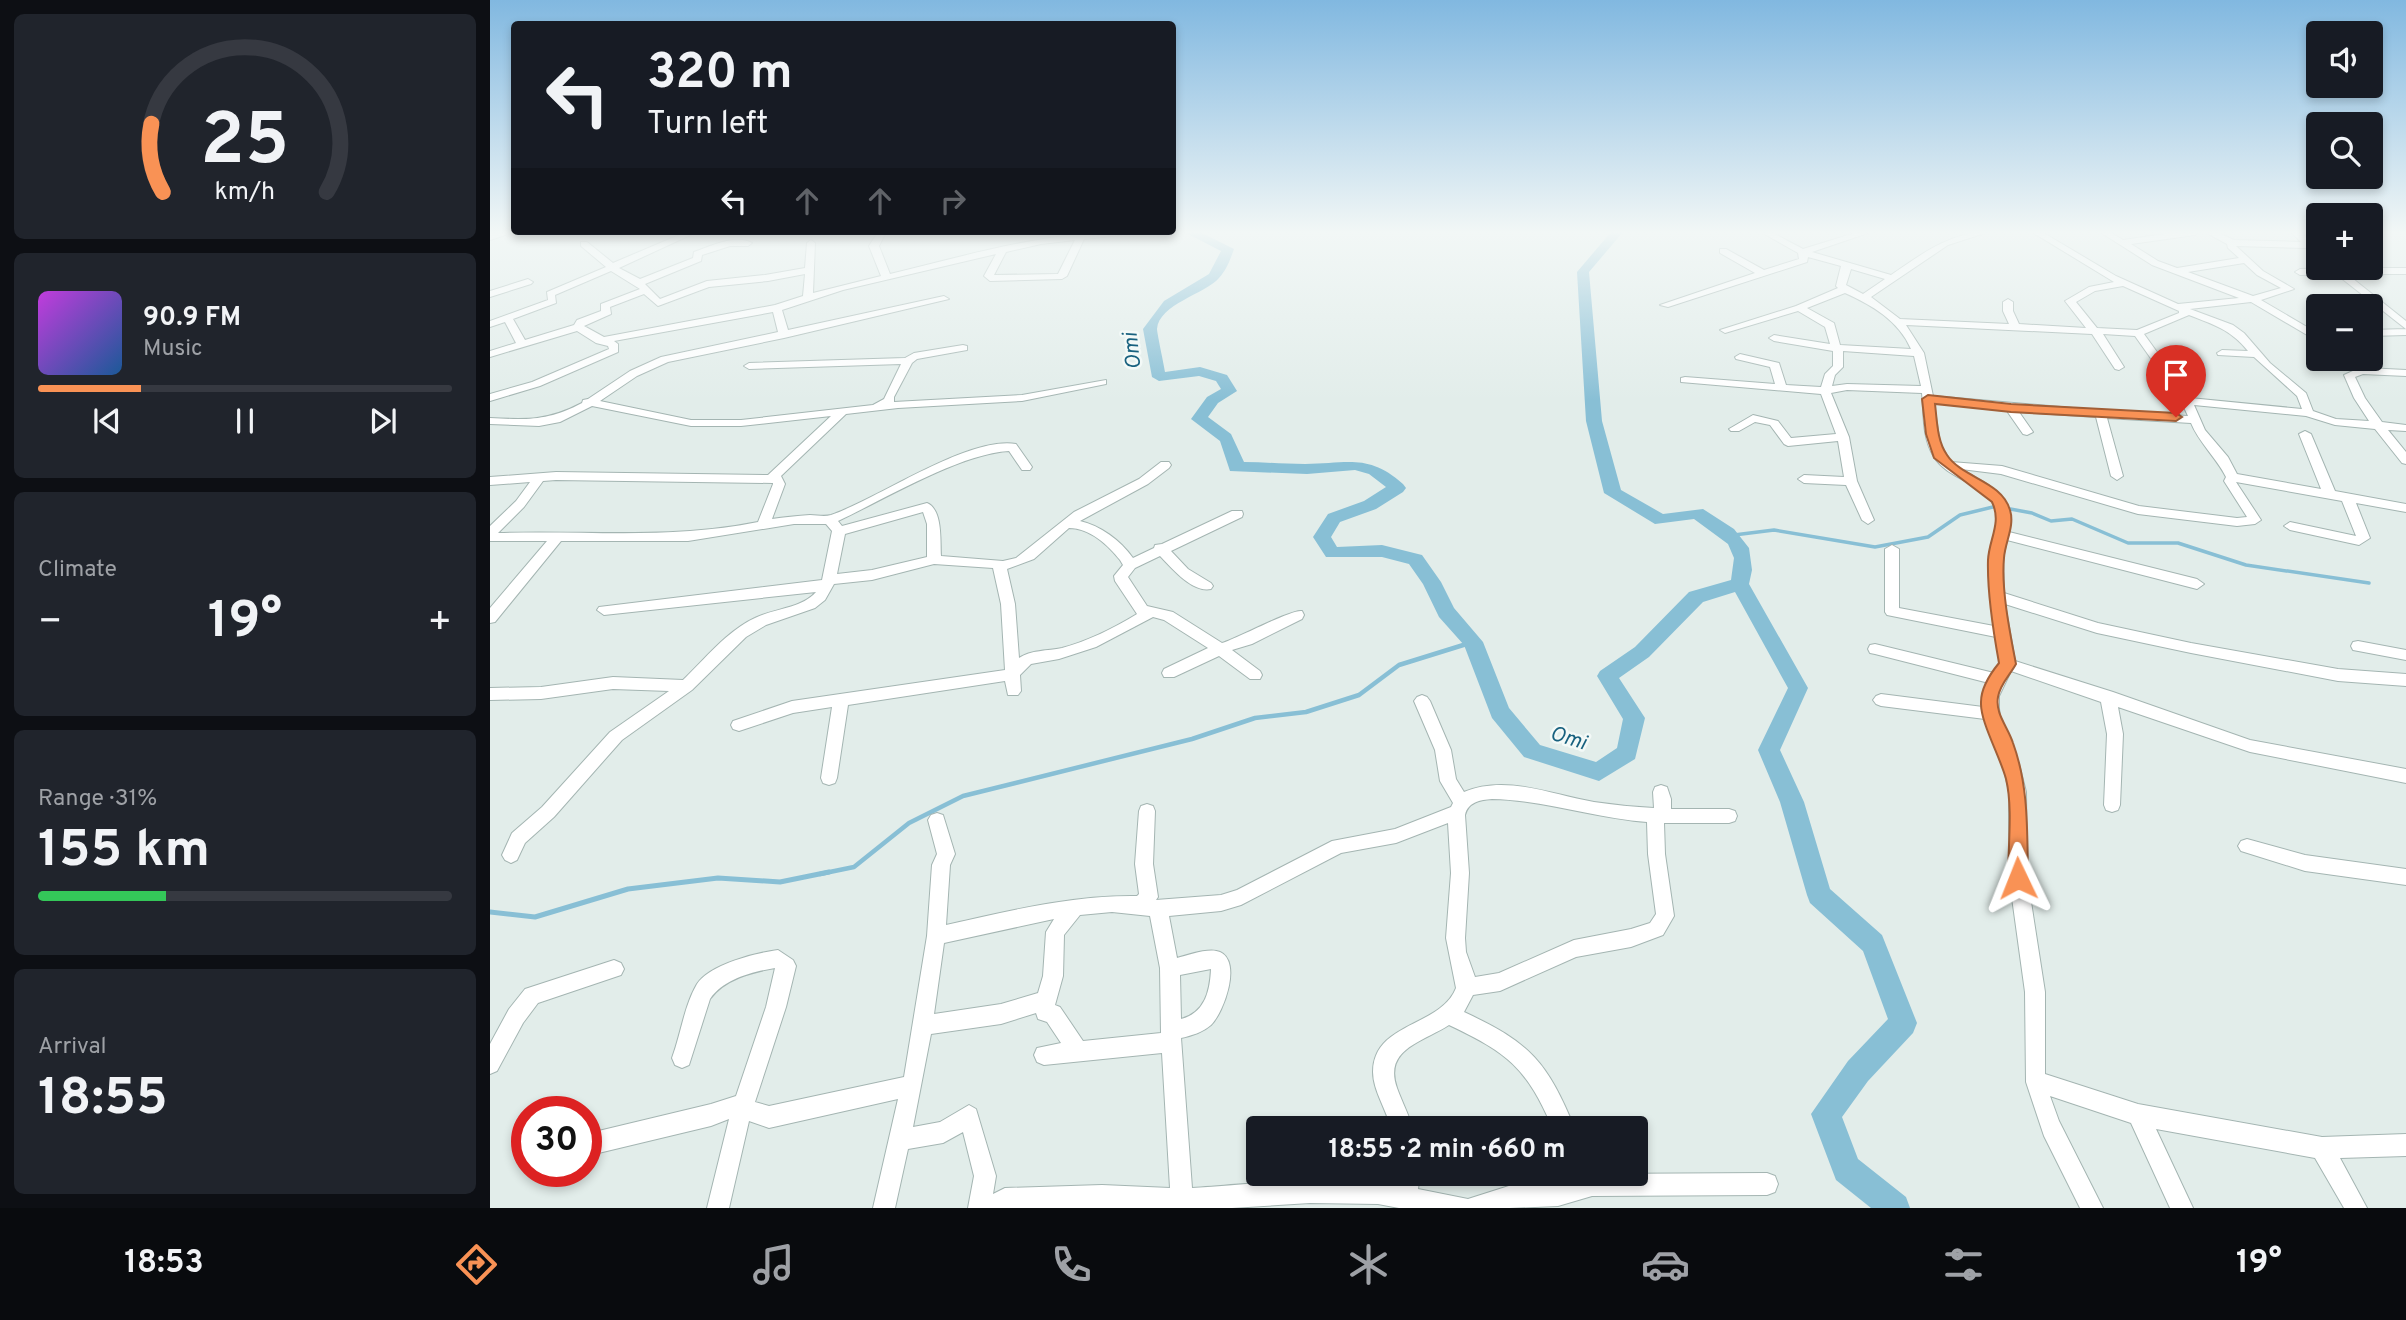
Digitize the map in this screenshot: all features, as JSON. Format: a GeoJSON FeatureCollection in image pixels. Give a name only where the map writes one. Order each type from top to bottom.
{"type":"FeatureCollection","features":[{"type":"Feature","properties":{"kind":"street"},"geometry":{"type":"LineString","coordinates":[[490,294],[508,288]]}},
{"type":"Feature","properties":{"kind":"street"},"geometry":{"type":"LineString","coordinates":[[490,324],[554,301],[550,294],[564,288]]}},
{"type":"Feature","properties":{"kind":"street"},"geometry":{"type":"LineString","coordinates":[[490,355],[578,327],[581,322],[607,312],[604,306],[639,288]]}},
{"type":"Feature","properties":{"kind":"street"},"geometry":{"type":"LineString","coordinates":[[643,288],[659,303],[696,288]]}},
{"type":"Feature","properties":{"kind":"street"},"geometry":{"type":"LineString","coordinates":[[808,299],[809,288]]}},
{"type":"Feature","properties":{"kind":"street"},"geometry":{"type":"LineString","coordinates":[[594,337],[604,340],[777,307],[848,288]]}},
{"type":"Feature","properties":{"kind":"street"},"geometry":{"type":"LineString","coordinates":[[1665,305],[1718,288]]}},
{"type":"Feature","properties":{"kind":"street"},"geometry":{"type":"LineString","coordinates":[[1865,297],[1877,288]]}},
{"type":"Feature","properties":{"kind":"street"},"geometry":{"type":"LineString","coordinates":[[2095,288],[2070,301],[2091,331],[2110,349],[2119,367]]}},
{"type":"Feature","properties":{"kind":"street"},"geometry":{"type":"LineString","coordinates":[[2135,288],[2229,327],[2302,395],[2306,413]]}},
{"type":"Feature","properties":{"kind":"street"},"geometry":{"type":"LineString","coordinates":[[2223,288],[2253,299],[2306,329]]}},
{"type":"Feature","properties":{"kind":"street"},"geometry":{"type":"LineString","coordinates":[[2180,308],[2253,299],[2289,288]]}},
{"type":"Feature","properties":{"kind":"street"},"geometry":{"type":"LineString","coordinates":[[2359,288],[2406,326]]}},
{"type":"Feature","properties":{"kind":"street"},"geometry":{"type":"LineString","coordinates":[[1725,330],[1799,309],[1845,289],[1865,297],[1901,322],[1919,354],[1936,447],[1941,458],[1998,499],[2005,521],[1996,559],[2002,633],[2008,664],[1996,679],[1989,698],[1990,714],[2003,740],[2016,782],[2019,897],[2035,995],[2036,1082],[2043,1106],[2092,1208]]}},
{"type":"Feature","properties":{"kind":"street"},"geometry":{"type":"LineString","coordinates":[[490,421],[540,423],[561,417],[652,363],[944,299]]}},
{"type":"Feature","properties":{"kind":"street"},"geometry":{"type":"LineString","coordinates":[[2008,302],[2007,311],[2015,327]]}},
{"type":"Feature","properties":{"kind":"street"},"geometry":{"type":"LineString","coordinates":[[777,307],[784,335]]}},
{"type":"Feature","properties":{"kind":"street"},"geometry":{"type":"LineString","coordinates":[[1901,322],[2138,333],[2184,315],[2180,308]]}},
{"type":"Feature","properties":{"kind":"street"},"geometry":{"type":"LineString","coordinates":[[1774,338],[1836,348],[1830,325],[1799,309]]}},
{"type":"Feature","properties":{"kind":"street"},"geometry":{"type":"LineString","coordinates":[[508,318],[523,344]]}},
{"type":"Feature","properties":{"kind":"street"},"geometry":{"type":"LineString","coordinates":[[490,398],[536,384],[614,349],[613,344],[578,327]]}},
{"type":"Feature","properties":{"kind":"street"},"geometry":{"type":"LineString","coordinates":[[2383,333],[2406,332]]}},
{"type":"Feature","properties":{"kind":"street"},"geometry":{"type":"LineString","coordinates":[[1949,465],[2002,470],[2138,510],[2254,522],[2230,481],[2232,477],[2224,460],[2207,443],[2193,420],[2187,401],[2138,333]]}},
{"type":"Feature","properties":{"kind":"street"},"geometry":{"type":"LineString","coordinates":[[859,410],[890,400],[888,397],[908,361],[914,356],[963,348]]}},
{"type":"Feature","properties":{"kind":"street"},"geometry":{"type":"LineString","coordinates":[[1868,520],[1851,481],[1843,437],[1825,391],[1830,374],[1838,367],[1838,348],[1919,354]]}},
{"type":"Feature","properties":{"kind":"street"},"geometry":{"type":"LineString","coordinates":[[2222,353],[2255,354]]}},
{"type":"Feature","properties":{"kind":"street"},"geometry":{"type":"LineString","coordinates":[[1740,357],[1776,365],[1781,386]]}},
{"type":"Feature","properties":{"kind":"street"},"geometry":{"type":"LineString","coordinates":[[750,366],[908,361]]}},
{"type":"Feature","properties":{"kind":"street"},"geometry":{"type":"LineString","coordinates":[[2406,373],[2363,371],[2349,376],[2364,405],[2406,460]]}},
{"type":"Feature","properties":{"kind":"street"},"geometry":{"type":"LineString","coordinates":[[1685,380],[1825,391],[1847,387],[1928,395],[2011,408],[2193,420]]}},
{"type":"Feature","properties":{"kind":"street"},"geometry":{"type":"LineString","coordinates":[[587,402],[691,423],[741,423],[898,404],[1022,398],[1102,382]]}},
{"type":"Feature","properties":{"kind":"street"},"geometry":{"type":"LineString","coordinates":[[2187,401],[2306,413],[2335,422],[2406,428]]}},
{"type":"Feature","properties":{"kind":"street"},"geometry":{"type":"LineString","coordinates":[[2011,408],[2027,432]]}},
{"type":"Feature","properties":{"kind":"street"},"geometry":{"type":"LineString","coordinates":[[772,478],[843,411]]}},
{"type":"Feature","properties":{"kind":"street"},"geometry":{"type":"LineString","coordinates":[[2100,412],[2117,476]]}},
{"type":"Feature","properties":{"kind":"street"},"geometry":{"type":"LineString","coordinates":[[1735,429],[1753,418],[1774,423],[1788,442],[1843,437]]}},
{"type":"Feature","properties":{"kind":"street"},"geometry":{"type":"LineString","coordinates":[[2305,434],[2329,493]]}},
{"type":"Feature","properties":{"kind":"street"},"geometry":{"type":"LineString","coordinates":[[835,525],[948,465],[994,448],[1012,447],[1026,467]]}},
{"type":"Feature","properties":{"kind":"street"},"geometry":{"type":"LineString","coordinates":[[604,610],[828,583],[934,561],[1000,566],[1031,557],[1066,524],[1116,493],[1152,477],[1165,465]]}},
{"type":"Feature","properties":{"kind":"street"},"geometry":{"type":"LineString","coordinates":[[2232,477],[2406,508]]}},
{"type":"Feature","properties":{"kind":"street"},"geometry":{"type":"LineString","coordinates":[[490,535],[520,504],[539,478]]}},
{"type":"Feature","properties":{"kind":"street"},"geometry":{"type":"LineString","coordinates":[[490,481],[539,478],[778,479],[779,484],[763,526]]}},
{"type":"Feature","properties":{"kind":"street"},"geometry":{"type":"LineString","coordinates":[[1804,478],[1851,481]]}},
{"type":"Feature","properties":{"kind":"street"},"geometry":{"type":"LineString","coordinates":[[2290,526],[2359,541],[2363,538],[2347,496]]}},
{"type":"Feature","properties":{"kind":"street"},"geometry":{"type":"LineString","coordinates":[[490,535],[688,537],[733,533],[798,518],[835,525],[927,507],[933,524],[934,561]]}},
{"type":"Feature","properties":{"kind":"street"},"geometry":{"type":"LineString","coordinates":[[1149,613],[1142,610],[1122,581],[1121,576],[1130,565],[1160,548],[1237,514]]}},
{"type":"Feature","properties":{"kind":"street"},"geometry":{"type":"LineString","coordinates":[[1066,524],[1079,523],[1118,546],[1130,565]]}},
{"type":"Feature","properties":{"kind":"street"},"geometry":{"type":"LineString","coordinates":[[511,855],[519,838],[548,812],[617,736],[687,686],[741,633],[761,621],[810,605],[820,597],[828,583],[835,525]]}},
{"type":"Feature","properties":{"kind":"street"},"geometry":{"type":"LineString","coordinates":[[2001,534],[2197,584]]}},
{"type":"Feature","properties":{"kind":"street"},"geometry":{"type":"LineString","coordinates":[[490,618],[558,536]]}},
{"type":"Feature","properties":{"kind":"street"},"geometry":{"type":"LineString","coordinates":[[1160,548],[1182,572],[1206,586]]}},
{"type":"Feature","properties":{"kind":"street"},"geometry":{"type":"LineString","coordinates":[[1892,549],[1892,612],[2002,633]]}},
{"type":"Feature","properties":{"kind":"street"},"geometry":{"type":"LineString","coordinates":[[1000,566],[1007,600],[1013,691]]}},
{"type":"Feature","properties":{"kind":"street"},"geometry":{"type":"LineString","coordinates":[[2000,597],[2097,628],[2191,648],[2338,675],[2406,680]]}},
{"type":"Feature","properties":{"kind":"street"},"geometry":{"type":"LineString","coordinates":[[739,725],[792,707],[947,687],[1012,673],[1027,659],[1040,658],[1102,639],[1149,613],[1159,612],[1168,615],[1220,649],[1255,675]]}},
{"type":"Feature","properties":{"kind":"street"},"geometry":{"type":"LineString","coordinates":[[1168,673],[1198,662],[1220,649],[1247,640],[1297,615]]}},
{"type":"Feature","properties":{"kind":"street"},"geometry":{"type":"LineString","coordinates":[[2358,646],[2406,655]]}},
{"type":"Feature","properties":{"kind":"street"},"geometry":{"type":"LineString","coordinates":[[1875,649],[1996,679]]}},
{"type":"Feature","properties":{"kind":"street"},"geometry":{"type":"LineString","coordinates":[[2008,664],[2250,746],[2406,776]]}},
{"type":"Feature","properties":{"kind":"street"},"geometry":{"type":"LineString","coordinates":[[490,694],[541,693],[613,683],[687,686]]}},
{"type":"Feature","properties":{"kind":"street"},"geometry":{"type":"LineString","coordinates":[[2108,696],[2115,734],[2112,805]]}},
{"type":"Feature","properties":{"kind":"street"},"geometry":{"type":"LineString","coordinates":[[829,778],[841,700]]}},
{"type":"Feature","properties":{"kind":"street"},"geometry":{"type":"LineString","coordinates":[[1881,700],[1990,714]]}},
{"type":"Feature","properties":{"kind":"street"},"geometry":{"type":"LineString","coordinates":[[1397,1116],[1382,1073],[1384,1061],[1396,1043],[1450,1015],[1459,1005],[1467,987],[1456,948],[1460,807],[1448,781],[1443,750],[1422,701]]}},
{"type":"Feature","properties":{"kind":"street"},"geometry":{"type":"LineString","coordinates":[[1656,816],[1662,812],[1665,805],[1661,792]]}},
{"type":"Feature","properties":{"kind":"street"},"geometry":{"type":"LineString","coordinates":[[936,936],[1024,916],[1073,909],[1221,903],[1241,897],[1338,846],[1396,836],[1460,807],[1476,794],[1496,793],[1656,816],[1729,816]]}},
{"type":"Feature","properties":{"kind":"street"},"geometry":{"type":"LineString","coordinates":[[1147,811],[1148,840],[1143,854],[1142,876],[1170,968],[1171,1036],[1182,1200]]}},
{"type":"Feature","properties":{"kind":"street"},"geometry":{"type":"LineString","coordinates":[[1467,987],[1500,982],[1574,949],[1631,938],[1656,929],[1665,916],[1656,872],[1656,816]]}},
{"type":"Feature","properties":{"kind":"street"},"geometry":{"type":"LineString","coordinates":[[884,1208],[912,1086],[936,936],[941,865],[946,854],[937,820]]}},
{"type":"Feature","properties":{"kind":"street"},"geometry":{"type":"LineString","coordinates":[[2247,846],[2305,863],[2406,877]]}},
{"type":"Feature","properties":{"kind":"street"},"geometry":{"type":"LineString","coordinates":[[1073,909],[1055,932],[1053,976],[1045,999],[1045,1012],[1053,1014],[1077,1050]]}},
{"type":"Feature","properties":{"kind":"street"},"geometry":{"type":"LineString","coordinates":[[682,1058],[705,989],[724,975],[765,960],[778,959],[786,966],[776,1007],[742,1108],[718,1208]]}},
{"type":"Feature","properties":{"kind":"street"},"geometry":{"type":"LineString","coordinates":[[1044,1055],[1171,1036],[1188,1029],[1210,1011],[1220,991],[1222,965],[1216,959],[1170,968]]}},
{"type":"Feature","properties":{"kind":"street"},"geometry":{"type":"LineString","coordinates":[[490,1065],[516,1016],[532,996],[614,970]]}},
{"type":"Feature","properties":{"kind":"street"},"geometry":{"type":"LineString","coordinates":[[922,1025],[1006,1012],[1033,1006],[1045,999]]}},
{"type":"Feature","properties":{"kind":"street"},"geometry":{"type":"LineString","coordinates":[[1450,1015],[1484,1031],[1520,1054],[1540,1078],[1558,1116]]}},
{"type":"Feature","properties":{"kind":"street"},"geometry":{"type":"LineString","coordinates":[[2036,1082],[2138,1115],[2322,1148],[2406,1145]]}},
{"type":"Feature","properties":{"kind":"street"},"geometry":{"type":"LineString","coordinates":[[602,1141],[734,1106],[769,1117],[912,1086]]}},
{"type":"Feature","properties":{"kind":"street"},"geometry":{"type":"LineString","coordinates":[[2138,1115],[2182,1208]]}},
{"type":"Feature","properties":{"kind":"street"},"geometry":{"type":"LineString","coordinates":[[898,1140],[943,1132],[969,1116],[985,1176],[979,1208]]}},
{"type":"Feature","properties":{"kind":"street"},"geometry":{"type":"LineString","coordinates":[[2322,1148],[2356,1208]]}},
{"type":"Feature","properties":{"kind":"street"},"geometry":{"type":"LineString","coordinates":[[1648,1181],[1767,1184]]}},
{"type":"Feature","properties":{"kind":"street"},"geometry":{"type":"LineString","coordinates":[[1474,1208],[1512,1196],[1558,1195],[1577,1186]]}},
{"type":"Feature","properties":{"kind":"street"},"geometry":{"type":"LineString","coordinates":[[989,1208],[1005,1199],[1102,1196],[1226,1202],[1378,1193],[1411,1203],[1462,1208]]}},
{"type":"Feature","properties":{"kind":"waterway","name":"Omi"},"geometry":{"type":"LineString","coordinates":[[1196,288],[1169,304],[1158,314],[1150,329],[1159,377],[1200,371],[1222,378],[1229,391],[1212,400],[1199,419],[1225,437],[1233,450],[1236,467],[1307,469],[1355,465],[1375,471],[1397,488],[1370,505],[1334,518],[1322,537],[1332,553],[1382,551],[1415,559],[1432,582],[1446,612],[1473,642],[1500,712],[1532,751],[1599,772],[1627,753],[1634,718],[1607,676],[1642,652],[1696,597],[1740,584]]}},
{"type":"Feature","properties":{"kind":"waterway"},"geometry":{"type":"LineString","coordinates":[[1584,288],[1594,421],[1613,493],[1661,520],[1697,513],[1719,526],[1740,548],[1743,558],[1740,584]]}},
{"type":"Feature","properties":{"kind":"waterway"},"geometry":{"type":"LineString","coordinates":[[1734,535],[1774,530],[1875,547],[1928,537],[1960,515],[1997,506]]}},
{"type":"Feature","properties":{"kind":"waterway"},"geometry":{"type":"LineString","coordinates":[[2005,508],[2032,513],[2051,521],[2072,519],[2128,543],[2178,543],[2246,565],[2369,583]]}},
{"type":"Feature","properties":{"kind":"waterway","name":"Omi"},"geometry":{"type":"LineString","coordinates":[[1740,584],[1798,688],[1769,750],[1792,802],[1819,895],[1873,943],[1903,1023],[1858,1071],[1826,1114],[1847,1169],[1895,1208]]}},
{"type":"Feature","properties":{"kind":"waterway"},"geometry":{"type":"LineString","coordinates":[[820,874],[854,867],[909,823],[963,796],[1192,739],[1255,718],[1306,712],[1359,695],[1399,665],[1473,642]]}},
{"type":"Feature","properties":{"kind":"waterway"},"geometry":{"type":"LineString","coordinates":[[490,912],[535,917],[628,889],[718,878],[780,882],[829,872]]}},
{"type":"Feature","properties":{"kind":"route"},"geometry":{"type":"LineString","coordinates":[[2018,878],[2016,782],[2003,740],[1990,714],[1989,698],[1996,679],[2008,664],[2002,633],[1996,559],[2005,521],[2003,510],[1998,499],[1941,458],[1932,434],[1928,399],[2011,408],[2176,417]]}}]}
